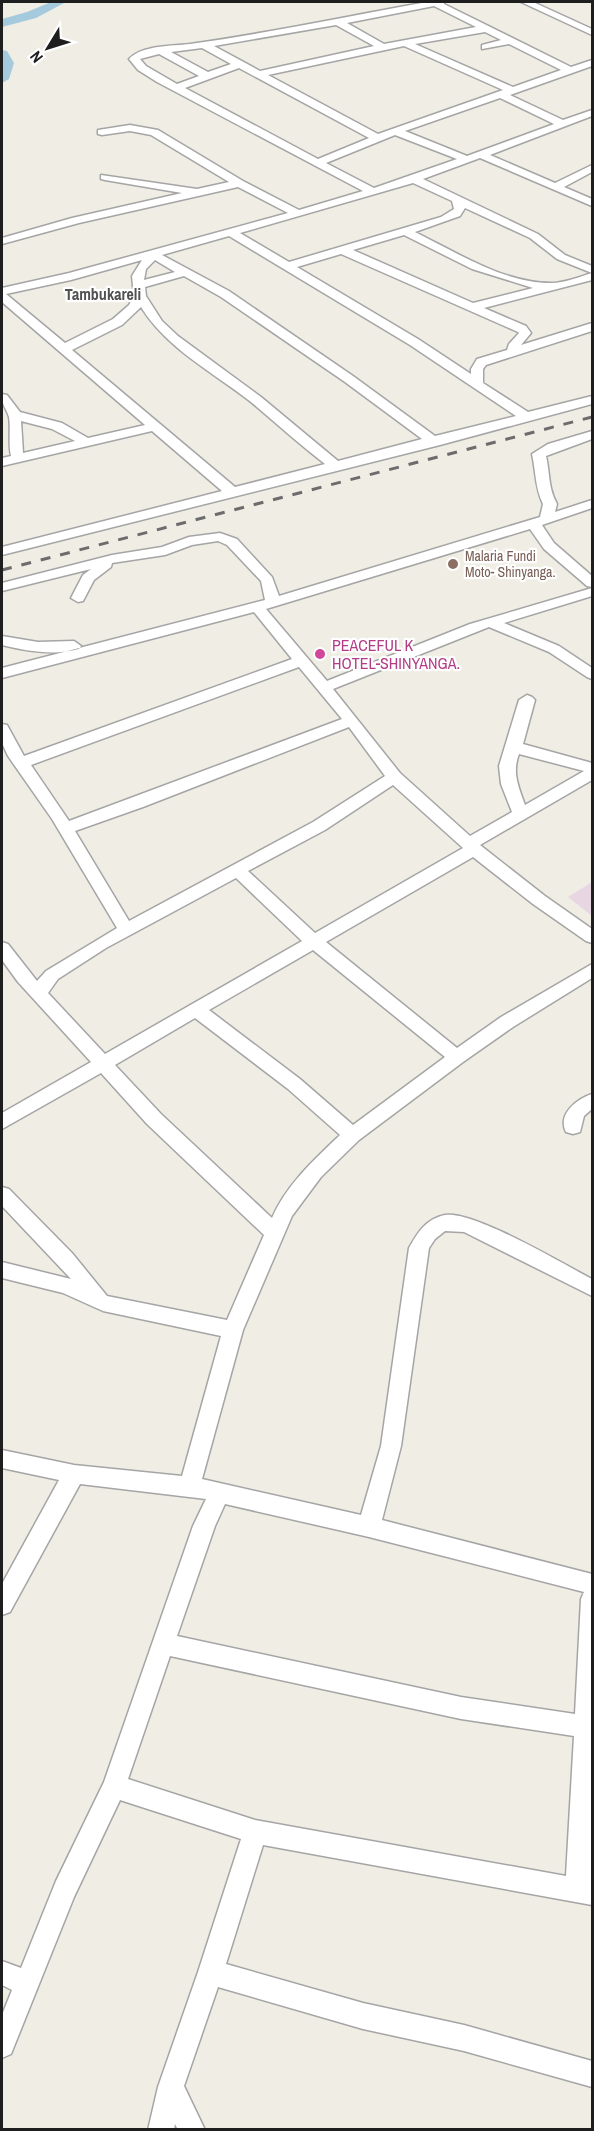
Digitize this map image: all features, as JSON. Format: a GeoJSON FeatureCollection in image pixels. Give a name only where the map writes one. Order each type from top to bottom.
{"type":"FeatureCollection","features":[{"type":"Feature","properties":{"kind":"street"},"geometry":{"type":"LineString","coordinates":[[373,192],[176,88],[135,62],[134,59],[137,56],[160,51],[206,46],[436,2],[471,27]]}},
{"type":"Feature","properties":{"kind":"street"},"geometry":{"type":"LineString","coordinates":[[526,2],[592,32]]}},
{"type":"Feature","properties":{"kind":"street"},"geometry":{"type":"LineString","coordinates":[[337,21],[383,47]]}},
{"type":"Feature","properties":{"kind":"street"},"geometry":{"type":"LineString","coordinates":[[260,74],[471,27],[486,29],[571,70]]}},
{"type":"Feature","properties":{"kind":"street"},"geometry":{"type":"LineString","coordinates":[[486,47],[511,40]]}},
{"type":"Feature","properties":{"kind":"street"},"geometry":{"type":"LineString","coordinates":[[405,43],[514,91]]}},
{"type":"Feature","properties":{"kind":"street"},"geometry":{"type":"LineString","coordinates":[[206,46],[378,138]]}},
{"type":"Feature","properties":{"kind":"street"},"geometry":{"type":"LineString","coordinates":[[160,51],[207,76]]}},
{"type":"Feature","properties":{"kind":"street"},"geometry":{"type":"LineString","coordinates":[[545,58],[592,62]]}},
{"type":"Feature","properties":{"kind":"street"},"geometry":{"type":"LineString","coordinates":[[317,163],[395,131],[592,62]]}},
{"type":"Feature","properties":{"kind":"street"},"geometry":{"type":"LineString","coordinates":[[176,88],[240,64]]}},
{"type":"Feature","properties":{"kind":"street"},"geometry":{"type":"LineString","coordinates":[[502,95],[563,124]]}},
{"type":"Feature","properties":{"kind":"street"},"geometry":{"type":"LineString","coordinates":[[2,291],[71,276],[373,192],[468,160],[592,113]]}},
{"type":"Feature","properties":{"kind":"street"},"geometry":{"type":"LineString","coordinates":[[102,132],[130,128],[150,131],[239,183],[299,214]]}},
{"type":"Feature","properties":{"kind":"street"},"geometry":{"type":"LineString","coordinates":[[395,131],[468,160]]}},
{"type":"Feature","properties":{"kind":"street"},"geometry":{"type":"LineString","coordinates":[[481,155],[592,203]]}},
{"type":"Feature","properties":{"kind":"street"},"geometry":{"type":"LineString","coordinates":[[555,187],[592,168]]}},
{"type":"Feature","properties":{"kind":"street"},"geometry":{"type":"LineString","coordinates":[[105,177],[201,192]]}},
{"type":"Feature","properties":{"kind":"street"},"geometry":{"type":"LineString","coordinates":[[414,179],[544,241],[553,251],[592,270]]}},
{"type":"Feature","properties":{"kind":"street"},"geometry":{"type":"LineString","coordinates":[[2,241],[56,225],[239,183]]}},
{"type":"Feature","properties":{"kind":"street"},"geometry":{"type":"LineString","coordinates":[[288,266],[456,214],[460,209],[456,198]]}},
{"type":"Feature","properties":{"kind":"street"},"geometry":{"type":"LineString","coordinates":[[405,231],[478,267],[528,284],[553,286]]}},
{"type":"Feature","properties":{"kind":"street"},"geometry":{"type":"LineString","coordinates":[[231,232],[372,316],[507,406],[528,417]]}},
{"type":"Feature","properties":{"kind":"street"},"geometry":{"type":"LineString","coordinates":[[342,250],[525,331],[542,332],[556,337]]}},
{"type":"Feature","properties":{"kind":"street"},"geometry":{"type":"LineString","coordinates":[[156,253],[141,268],[138,276],[140,290],[158,323],[174,339],[256,400],[298,437],[336,466]]}},
{"type":"Feature","properties":{"kind":"street"},"geometry":{"type":"LineString","coordinates":[[156,253],[184,273],[225,294],[289,340],[327,363],[435,442]]}},
{"type":"Feature","properties":{"kind":"street"},"geometry":{"type":"LineString","coordinates":[[141,268],[184,273]]}},
{"type":"Feature","properties":{"kind":"street"},"geometry":{"type":"LineString","coordinates":[[63,350],[130,313],[140,290],[184,273]]}},
{"type":"Feature","properties":{"kind":"street"},"geometry":{"type":"LineString","coordinates":[[472,307],[592,277]]}},
{"type":"Feature","properties":{"kind":"street"},"geometry":{"type":"LineString","coordinates":[[2,297],[231,491]]}},
{"type":"Feature","properties":{"kind":"street"},"geometry":{"type":"LineString","coordinates":[[453,368],[481,362],[592,327]]}},
{"type":"Feature","properties":{"kind":"street"},"geometry":{"type":"LineString","coordinates":[[513,352],[515,344],[525,331]]}},
{"type":"Feature","properties":{"kind":"street"},"geometry":{"type":"LineString","coordinates":[[477,384],[477,369],[481,362]]}},
{"type":"Feature","properties":{"kind":"street"},"geometry":{"type":"LineString","coordinates":[[2,398],[15,415],[15,446],[18,458]]}},
{"type":"Feature","properties":{"kind":"street"},"geometry":{"type":"LineString","coordinates":[[2,551],[592,400]]}},
{"type":"Feature","properties":{"kind":"street"},"geometry":{"type":"LineString","coordinates":[[507,406],[550,412]]}},
{"type":"Feature","properties":{"kind":"street"},"geometry":{"type":"LineString","coordinates":[[15,415],[57,426],[86,442]]}},
{"type":"Feature","properties":{"kind":"street"},"geometry":{"type":"LineString","coordinates":[[2,462],[156,426]]}},
{"type":"Feature","properties":{"kind":"street"},"geometry":{"type":"LineString","coordinates":[[592,435],[538,454],[543,473],[543,491],[550,504],[540,522],[549,546],[592,584]]}},
{"type":"Feature","properties":{"kind":"street"},"geometry":{"type":"LineString","coordinates":[[2,674],[132,642],[265,605],[540,522],[592,504]]}},
{"type":"Feature","properties":{"kind":"street"},"geometry":{"type":"LineString","coordinates":[[2,587],[112,559],[165,551],[202,539],[228,539],[267,580],[271,589],[265,605]]}},
{"type":"Feature","properties":{"kind":"street"},"geometry":{"type":"LineString","coordinates":[[78,598],[88,578],[112,559]]}},
{"type":"Feature","properties":{"kind":"street"},"geometry":{"type":"LineString","coordinates":[[324,687],[491,622],[592,592]]}},
{"type":"Feature","properties":{"kind":"street"},"geometry":{"type":"LineString","coordinates":[[265,605],[301,661],[352,721],[394,777],[472,846],[539,900],[592,937]]}},
{"type":"Feature","properties":{"kind":"street"},"geometry":{"type":"LineString","coordinates":[[491,622],[554,649],[592,674]]}},
{"type":"Feature","properties":{"kind":"street"},"geometry":{"type":"LineString","coordinates":[[2,641],[27,647],[50,649],[110,640],[132,642]]}},
{"type":"Feature","properties":{"kind":"street"},"geometry":{"type":"LineString","coordinates":[[21,763],[301,661]]}},
{"type":"Feature","properties":{"kind":"street"},"geometry":{"type":"LineString","coordinates":[[521,814],[507,766],[526,700]]}},
{"type":"Feature","properties":{"kind":"street"},"geometry":{"type":"LineString","coordinates":[[65,828],[120,811],[266,751],[352,721]]}},
{"type":"Feature","properties":{"kind":"street"},"geometry":{"type":"LineString","coordinates":[[2,729],[126,929]]}},
{"type":"Feature","properties":{"kind":"street"},"geometry":{"type":"LineString","coordinates":[[514,747],[592,768]]}},
{"type":"Feature","properties":{"kind":"street"},"geometry":{"type":"LineString","coordinates":[[2,1122],[313,941],[592,772]]}},
{"type":"Feature","properties":{"kind":"street"},"geometry":{"type":"LineString","coordinates":[[38,993],[52,975],[126,929],[319,826],[394,777]]}},
{"type":"Feature","properties":{"kind":"street"},"geometry":{"type":"LineString","coordinates":[[237,870],[313,941],[457,1057]]}},
{"type":"Feature","properties":{"kind":"street"},"geometry":{"type":"LineString","coordinates":[[2,948],[38,993],[154,1119],[275,1233]]}},
{"type":"Feature","properties":{"kind":"street"},"geometry":{"type":"LineString","coordinates":[[190,1486],[233,1330],[284,1212],[314,1172],[352,1135],[457,1057],[507,1022],[592,970]]}},
{"type":"Feature","properties":{"kind":"street"},"geometry":{"type":"LineString","coordinates":[[195,1009],[294,1084],[352,1135]]}},
{"type":"Feature","properties":{"kind":"street"},"geometry":{"type":"LineString","coordinates":[[573,1127],[573,1117],[578,1109],[592,1101]]}},
{"type":"Feature","properties":{"kind":"street"},"geometry":{"type":"LineString","coordinates":[[2,1194],[65,1259],[103,1303]]}},
{"type":"Feature","properties":{"kind":"street"},"geometry":{"type":"LineString","coordinates":[[369,1527],[391,1446],[418,1248],[427,1232],[437,1225],[453,1221],[468,1225],[592,1288]]}},
{"type":"Feature","properties":{"kind":"street"},"geometry":{"type":"LineString","coordinates":[[2,1270],[67,1286],[103,1303],[233,1330]]}},
{"type":"Feature","properties":{"kind":"street"},"geometry":{"type":"LineString","coordinates":[[2,1459],[74,1474],[190,1486],[369,1527],[592,1584]]}},
{"type":"Feature","properties":{"kind":"street"},"geometry":{"type":"LineString","coordinates":[[2,1605],[74,1474]]}},
{"type":"Feature","properties":{"kind":"street"},"geometry":{"type":"LineString","coordinates":[[2,2045],[65,1890],[114,1786],[204,1526],[219,1494]]}},
{"type":"Feature","properties":{"kind":"street"},"geometry":{"type":"LineString","coordinates":[[114,1786],[255,1832],[585,1891],[592,1599]]}},
{"type":"Feature","properties":{"kind":"street"},"geometry":{"type":"LineString","coordinates":[[163,1644],[461,1708],[590,1727]]}},
{"type":"Feature","properties":{"kind":"street"},"geometry":{"type":"LineString","coordinates":[[161,2130],[171,2087],[211,1972],[255,1832]]}},
{"type":"Feature","properties":{"kind":"street"},"geometry":{"type":"LineString","coordinates":[[211,1972],[363,2016],[464,2038],[592,2074]]}},
{"type":"Feature","properties":{"kind":"street"},"geometry":{"type":"LineString","coordinates":[[2,1973],[26,1983]]}},
{"type":"Feature","properties":{"kind":"street"},"geometry":{"type":"LineString","coordinates":[[171,2087],[192,2130]]}},
{"type":"Feature","properties":{"kind":"shaded area"},"geometry":{"type":"Polygon","coordinates":[[[592,882],[592,916],[568,897],[592,882]]]}},
{"type":"Feature","properties":{"kind":"waterway"},"geometry":{"type":"LineString","coordinates":[[2,23],[32,15],[60,2]]}},
{"type":"Feature","properties":{"kind":"waterway"},"geometry":{"type":"LineString","coordinates":[[2,54],[7,63],[2,79]]}},
{"type":"Feature","properties":{"kind":"railway"},"geometry":{"type":"LineString","coordinates":[[2,570],[592,417]]}},
{"type":"Feature","properties":{"kind":"place","name":"Malaria Fundi Moto- Shinyanga."},"geometry":{"type":"Point","coordinates":[453,564]}},
{"type":"Feature","properties":{"kind":"place","name":"PEACEFUL K HOTEL-SHINYANGA."},"geometry":{"type":"Point","coordinates":[320,654]}},
{"type":"Feature","properties":{"kind":"district","name":"Tambukareli"},"geometry":{"type":"Point","coordinates":[103,294]}}]}
